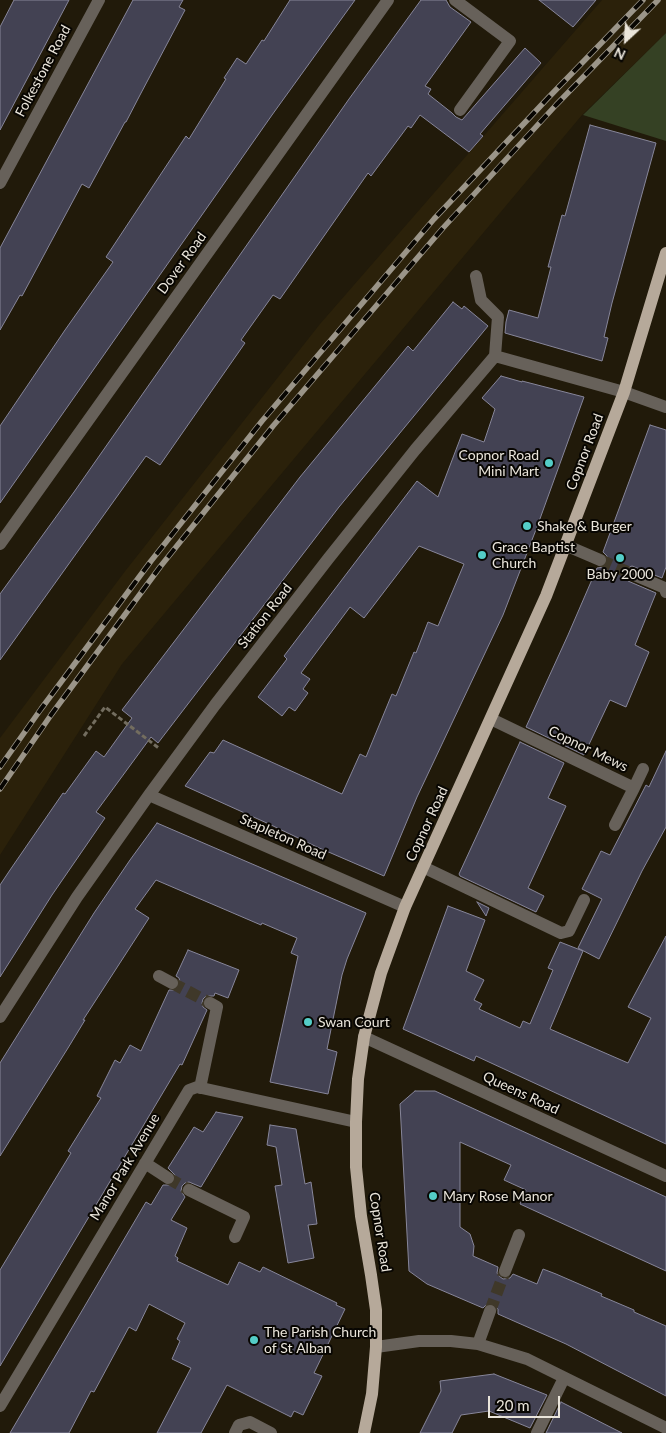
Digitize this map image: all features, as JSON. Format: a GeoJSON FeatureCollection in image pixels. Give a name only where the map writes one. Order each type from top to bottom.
{"type":"FeatureCollection","features":[{"type":"Feature","properties":{"kind":"main road","name":"Copnor Road"},"geometry":{"type":"LineString","coordinates":[[364,1433],[372,1394],[376,1346],[376,1310],[372,1275],[361,1216],[356,1167],[358,1079],[364,1036],[381,973],[405,907],[546,596],[624,392],[666,253]]}},
{"type":"Feature","properties":{"kind":"street","name":"Folkestone Road"},"geometry":{"type":"LineString","coordinates":[[0,184],[99,0]]}},
{"type":"Feature","properties":{"kind":"street","name":"Dover Road"},"geometry":{"type":"LineString","coordinates":[[0,544],[388,0]]}},
{"type":"Feature","properties":{"kind":"street"},"geometry":{"type":"LineString","coordinates":[[455,0],[510,41],[460,110]]}},
{"type":"Feature","properties":{"kind":"street"},"geometry":{"type":"LineString","coordinates":[[476,276],[482,300],[498,317],[495,356],[624,392],[666,407]]}},
{"type":"Feature","properties":{"kind":"street","name":"Station Road"},"geometry":{"type":"LineString","coordinates":[[0,1017],[77,897],[216,705],[334,551],[415,450],[495,356]]}},
{"type":"Feature","properties":{"kind":"street"},"geometry":{"type":"LineString","coordinates":[[565,545],[600,560]]}},
{"type":"Feature","properties":{"kind":"street"},"geometry":{"type":"LineString","coordinates":[[632,574],[665,588],[666,592]]}},
{"type":"Feature","properties":{"kind":"street","name":"Copnor Mews"},"geometry":{"type":"LineString","coordinates":[[491,719],[634,788],[616,825]]}},
{"type":"Feature","properties":{"kind":"street"},"geometry":{"type":"LineString","coordinates":[[634,788],[643,769]]}},
{"type":"Feature","properties":{"kind":"street","name":"Stapleton Road"},"geometry":{"type":"LineString","coordinates":[[149,795],[405,907]]}},
{"type":"Feature","properties":{"kind":"street"},"geometry":{"type":"LineString","coordinates":[[423,867],[561,933],[569,932],[584,900]]}},
{"type":"Feature","properties":{"kind":"street"},"geometry":{"type":"LineString","coordinates":[[159,976],[172,983]]}},
{"type":"Feature","properties":{"kind":"street"},"geometry":{"type":"LineString","coordinates":[[210,1003],[217,1007],[200,1088],[356,1122]]}},
{"type":"Feature","properties":{"kind":"street","name":"Queens Road"},"geometry":{"type":"LineString","coordinates":[[364,1036],[666,1176]]}},
{"type":"Feature","properties":{"kind":"street","name":"Manor Park Avenue"},"geometry":{"type":"LineString","coordinates":[[0,1406],[189,1090],[197,1087],[200,1088]]}},
{"type":"Feature","properties":{"kind":"street"},"geometry":{"type":"LineString","coordinates":[[145,1163],[168,1178]]}},
{"type":"Feature","properties":{"kind":"street"},"geometry":{"type":"LineString","coordinates":[[189,1190],[244,1217],[235,1237]]}},
{"type":"Feature","properties":{"kind":"street"},"geometry":{"type":"LineString","coordinates":[[505,1271],[519,1236]]}},
{"type":"Feature","properties":{"kind":"street"},"geometry":{"type":"LineString","coordinates":[[478,1344],[490,1311]]}},
{"type":"Feature","properties":{"kind":"street"},"geometry":{"type":"LineString","coordinates":[[376,1346],[419,1341],[451,1340],[478,1344],[527,1360],[664,1430]]}},
{"type":"Feature","properties":{"kind":"street"},"geometry":{"type":"LineString","coordinates":[[537,1433],[564,1378]]}},
{"type":"Feature","properties":{"kind":"street"},"geometry":{"type":"LineString","coordinates":[[235,1433],[239,1425],[250,1422],[271,1433]]}},
{"type":"Feature","properties":{"kind":"path"},"geometry":{"type":"LineString","coordinates":[[84,736],[104,707],[175,760]]}},
{"type":"Feature","properties":{"kind":"shaded area"},"geometry":{"type":"Polygon","coordinates":[[[602,0],[666,0],[666,33],[582,115],[122,664],[0,855],[0,738],[126,570],[320,324],[602,0]]]}},
{"type":"Feature","properties":{"kind":"green space"},"geometry":{"type":"Polygon","coordinates":[[[666,33],[666,141],[583,115],[666,33]]]}},
{"type":"Feature","properties":{"kind":"building"},"geometry":{"type":"Polygon","coordinates":[[[14,0],[69,0],[0,130],[0,27],[14,0]]]}},
{"type":"Feature","properties":{"kind":"building"},"geometry":{"type":"Polygon","coordinates":[[[133,0],[183,0],[179,7],[185,10],[89,188],[82,184],[22,296],[20,295],[0,330],[0,248],[133,0]]]}},
{"type":"Feature","properties":{"kind":"building"},"geometry":{"type":"Polygon","coordinates":[[[290,0],[355,0],[272,115],[0,503],[0,426],[113,262],[106,257],[186,136],[189,139],[237,58],[246,64],[262,40],[264,41],[290,0]]]}},
{"type":"Feature","properties":{"kind":"building"},"geometry":{"type":"Polygon","coordinates":[[[421,0],[446,0],[450,7],[471,22],[425,86],[431,89],[428,94],[456,117],[462,120],[525,48],[541,63],[480,134],[483,136],[469,152],[420,115],[411,128],[408,126],[371,176],[368,173],[280,299],[273,295],[241,340],[245,343],[160,465],[146,456],[0,660],[0,594],[421,0]]]}},
{"type":"Feature","properties":{"kind":"building"},"geometry":{"type":"Polygon","coordinates":[[[539,0],[596,0],[573,27],[539,0]]]}},
{"type":"Feature","properties":{"kind":"building"},"geometry":{"type":"Polygon","coordinates":[[[590,125],[656,143],[612,303],[604,337],[608,338],[602,361],[505,333],[509,310],[538,318],[551,267],[548,267],[562,215],[565,216],[590,125]]]}},
{"type":"Feature","properties":{"kind":"building"},"geometry":{"type":"Polygon","coordinates":[[[453,302],[462,309],[464,306],[488,326],[339,507],[158,743],[151,737],[96,812],[105,818],[52,895],[0,977],[0,885],[10,870],[63,793],[65,794],[96,751],[104,757],[132,718],[122,710],[300,477],[408,346],[413,351],[453,302]]]}},
{"type":"Feature","properties":{"kind":"building"},"geometry":{"type":"Polygon","coordinates":[[[501,376],[584,397],[503,615],[417,797],[384,876],[185,786],[210,752],[214,753],[223,740],[342,794],[360,754],[366,757],[392,694],[396,696],[428,622],[438,626],[464,564],[419,546],[364,618],[350,607],[301,673],[310,679],[303,689],[308,693],[295,711],[289,707],[282,716],[258,697],[287,659],[284,656],[417,481],[438,497],[462,434],[484,442],[495,409],[482,398],[501,376]]]}},
{"type":"Feature","properties":{"kind":"building"},"geometry":{"type":"Polygon","coordinates":[[[650,425],[666,430],[666,567],[662,578],[632,566],[627,568],[624,574],[628,581],[656,593],[635,645],[649,652],[626,707],[610,700],[584,755],[526,727],[597,568],[604,567],[608,563],[607,556],[603,552],[650,425]]]}},
{"type":"Feature","properties":{"kind":"building"},"geometry":{"type":"Polygon","coordinates":[[[520,742],[564,763],[548,798],[566,806],[528,888],[544,896],[536,912],[459,874],[520,742]]]}},
{"type":"Feature","properties":{"kind":"building"},"geometry":{"type":"Polygon","coordinates":[[[666,751],[666,827],[599,959],[578,948],[602,899],[582,889],[601,851],[610,855],[646,785],[649,787],[666,751]]]}},
{"type":"Feature","properties":{"kind":"building"},"geometry":{"type":"Polygon","coordinates":[[[157,823],[366,913],[342,975],[327,1049],[337,1052],[328,1094],[270,1082],[298,956],[291,953],[297,938],[262,923],[261,925],[156,880],[135,909],[149,918],[83,1020],[85,1020],[0,1156],[0,1063],[94,913],[157,823]]]}},
{"type":"Feature","properties":{"kind":"building"},"geometry":{"type":"Polygon","coordinates":[[[477,902],[489,908],[486,916],[477,902]]]}},
{"type":"Feature","properties":{"kind":"building"},"geometry":{"type":"Polygon","coordinates":[[[448,906],[485,920],[466,971],[484,980],[474,1000],[482,1004],[479,1009],[520,1028],[523,1021],[530,1024],[553,970],[548,968],[560,942],[583,951],[550,1029],[628,1063],[651,1018],[628,1007],[666,936],[666,1144],[476,1056],[474,1061],[403,1029],[448,906]]]}},
{"type":"Feature","properties":{"kind":"building"},"geometry":{"type":"Polygon","coordinates":[[[188,950],[239,970],[228,998],[215,993],[214,996],[206,996],[203,999],[203,1007],[207,1010],[182,1065],[180,1064],[0,1366],[0,1270],[71,1153],[68,1151],[101,1098],[97,1096],[115,1060],[120,1063],[130,1045],[141,1051],[169,990],[176,990],[179,987],[179,978],[176,976],[188,950]]]}},
{"type":"Feature","properties":{"kind":"building"},"geometry":{"type":"Polygon","coordinates":[[[415,1091],[435,1091],[666,1197],[666,1271],[520,1204],[526,1190],[504,1180],[511,1165],[460,1142],[460,1227],[470,1234],[474,1246],[473,1256],[498,1267],[497,1273],[503,1279],[510,1278],[513,1274],[537,1284],[543,1269],[602,1294],[601,1296],[666,1326],[666,1396],[566,1344],[498,1314],[498,1309],[493,1304],[488,1303],[483,1308],[427,1284],[409,1271],[400,1104],[415,1091]]]}},
{"type":"Feature","properties":{"kind":"building"},"geometry":{"type":"Polygon","coordinates":[[[216,1112],[243,1117],[201,1187],[189,1182],[182,1186],[181,1191],[185,1197],[171,1220],[187,1228],[175,1256],[178,1258],[177,1261],[228,1285],[239,1262],[260,1272],[263,1267],[337,1303],[336,1305],[345,1309],[314,1373],[322,1376],[303,1415],[294,1411],[291,1417],[227,1385],[201,1433],[157,1433],[191,1368],[172,1359],[180,1341],[177,1339],[185,1323],[149,1304],[136,1331],[129,1327],[94,1392],[91,1391],[69,1433],[10,1433],[146,1202],[151,1205],[163,1185],[171,1185],[175,1182],[175,1175],[168,1168],[194,1127],[203,1132],[216,1112]]]}},
{"type":"Feature","properties":{"kind":"building"},"geometry":{"type":"Polygon","coordinates":[[[270,1125],[296,1129],[305,1184],[311,1182],[317,1224],[308,1225],[314,1258],[288,1263],[275,1186],[282,1185],[276,1147],[267,1145],[270,1125]]]}},
{"type":"Feature","properties":{"kind":"building"},"geometry":{"type":"Polygon","coordinates":[[[494,1374],[547,1395],[530,1428],[489,1411],[461,1415],[452,1433],[420,1433],[441,1391],[440,1381],[494,1374]]]}},
{"type":"Feature","properties":{"kind":"building"},"geometry":{"type":"Polygon","coordinates":[[[561,1402],[622,1433],[546,1433],[561,1402]]]}},
{"type":"Feature","properties":{"kind":"tunnel"},"geometry":{"type":"LineString","coordinates":[[600,560],[632,574]]}},
{"type":"Feature","properties":{"kind":"tunnel"},"geometry":{"type":"LineString","coordinates":[[172,983],[210,1003]]}},
{"type":"Feature","properties":{"kind":"tunnel"},"geometry":{"type":"LineString","coordinates":[[168,1178],[189,1190]]}},
{"type":"Feature","properties":{"kind":"tunnel"},"geometry":{"type":"LineString","coordinates":[[490,1311],[505,1271]]}},
{"type":"Feature","properties":{"kind":"railway"},"geometry":{"type":"LineString","coordinates":[[0,767],[151,561],[262,421],[434,219],[643,0]]}},
{"type":"Feature","properties":{"kind":"railway"},"geometry":{"type":"LineString","coordinates":[[0,789],[51,715],[160,567],[273,426],[443,228],[556,105],[658,0]]}},
{"type":"Feature","properties":{"kind":"place","name":"Copnor Road Mini Mart"},"geometry":{"type":"Point","coordinates":[549,463]}},
{"type":"Feature","properties":{"kind":"place","name":"Shake & Burger"},"geometry":{"type":"Point","coordinates":[527,526]}},
{"type":"Feature","properties":{"kind":"place","name":"Grace Baptist Church"},"geometry":{"type":"Point","coordinates":[482,555]}},
{"type":"Feature","properties":{"kind":"place","name":"Baby 2000"},"geometry":{"type":"Point","coordinates":[620,558]}},
{"type":"Feature","properties":{"kind":"place","name":"Swan Court"},"geometry":{"type":"Point","coordinates":[308,1022]}},
{"type":"Feature","properties":{"kind":"place","name":"Mary Rose Manor"},"geometry":{"type":"Point","coordinates":[433,1196]}},
{"type":"Feature","properties":{"kind":"place","name":"The Parish Church of St Alban"},"geometry":{"type":"Point","coordinates":[254,1340]}}]}
